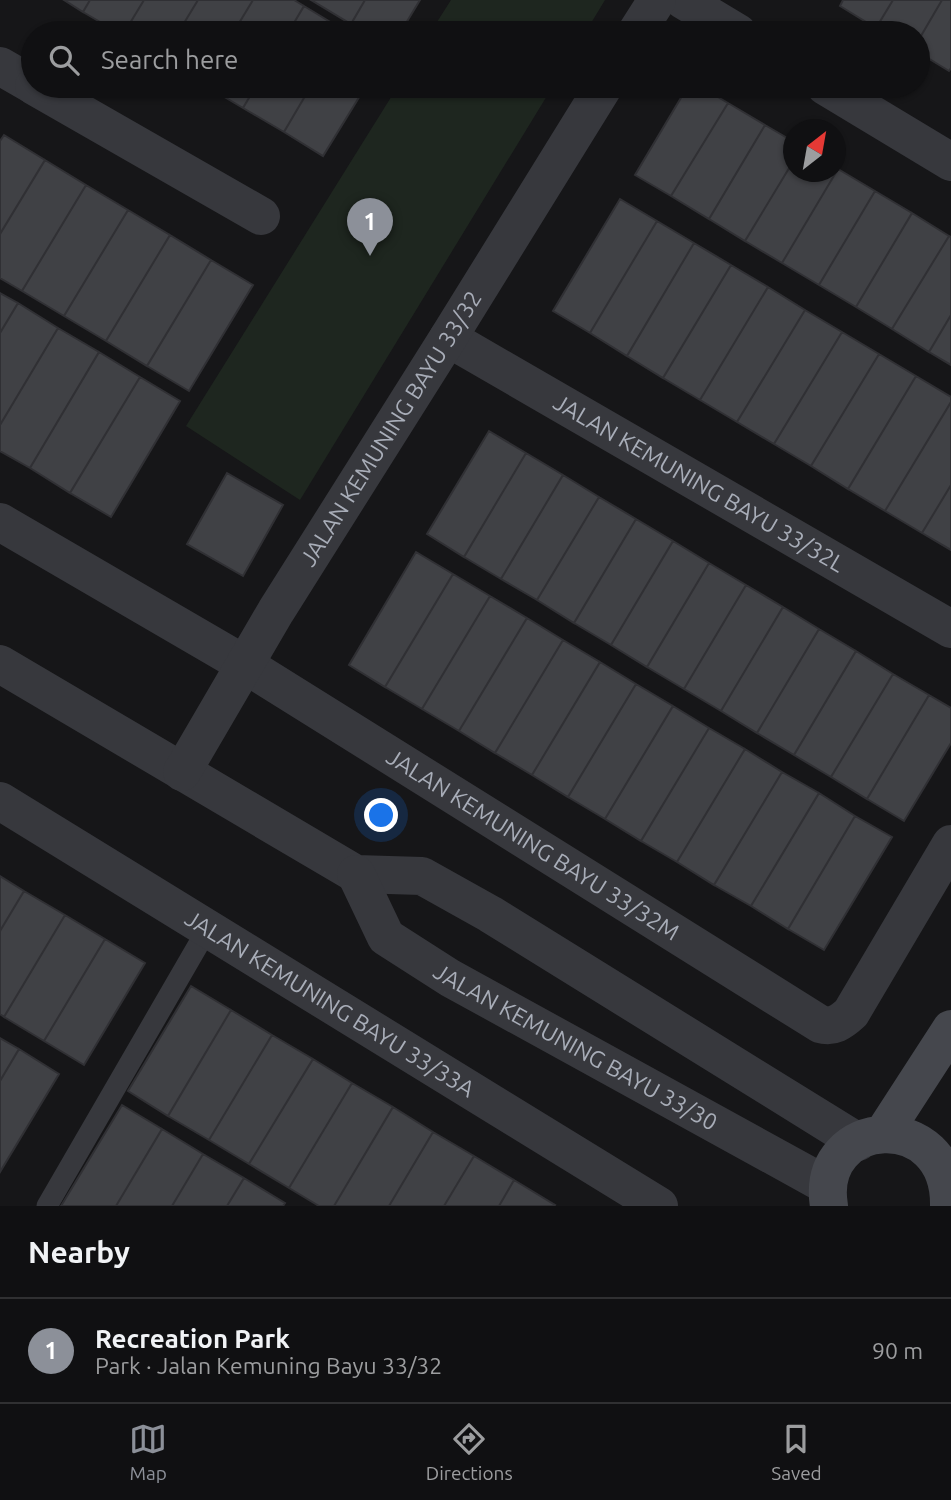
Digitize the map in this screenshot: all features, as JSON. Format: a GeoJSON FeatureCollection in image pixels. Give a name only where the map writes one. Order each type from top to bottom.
{"type":"FeatureCollection","features":[{"type":"Feature","properties":{"kind":"main road"},"geometry":{"type":"LineString","coordinates":[[870,1138],[951,1029]]}},
{"type":"Feature","properties":{"kind":"main road"},"geometry":{"type":"LineString","coordinates":[[829,1196],[833,1169],[843,1154],[870,1138],[898,1134],[912,1138],[936,1155],[949,1179],[949,1206]]}},
{"type":"Feature","properties":{"kind":"street"},"geometry":{"type":"LineString","coordinates":[[644,21],[657,0]]}},
{"type":"Feature","properties":{"kind":"street"},"geometry":{"type":"LineString","coordinates":[[683,0],[718,21]]}},
{"type":"Feature","properties":{"kind":"street"},"geometry":{"type":"LineString","coordinates":[[0,66],[21,78]]}},
{"type":"Feature","properties":{"kind":"street"},"geometry":{"type":"LineString","coordinates":[[57,98],[261,216]]}},
{"type":"Feature","properties":{"kind":"street","name":"JALAN KEMUNING BAYU 33/32"},"geometry":{"type":"LineString","coordinates":[[181,772],[244,664],[597,98]]}},
{"type":"Feature","properties":{"kind":"street"},"geometry":{"type":"LineString","coordinates":[[845,98],[951,163]]}},
{"type":"Feature","properties":{"kind":"street","name":"JALAN KEMUNING BAYU 33/32L"},"geometry":{"type":"LineString","coordinates":[[448,338],[951,629]]}},
{"type":"Feature","properties":{"kind":"street","name":"JALAN KEMUNING BAYU 33/32M"},"geometry":{"type":"LineString","coordinates":[[0,522],[244,664],[828,1027],[841,1023],[851,1013],[951,845]]}},
{"type":"Feature","properties":{"kind":"street"},"geometry":{"type":"LineString","coordinates":[[0,664],[356,874],[422,876],[870,1138]]}},
{"type":"Feature","properties":{"kind":"street","name":"JALAN KEMUNING BAYU 33/33A"},"geometry":{"type":"LineString","coordinates":[[0,801],[659,1206]]}},
{"type":"Feature","properties":{"kind":"street","name":"JALAN KEMUNING BAYU 33/30"},"geometry":{"type":"LineString","coordinates":[[356,874],[386,937],[450,978],[829,1196]]}},
{"type":"Feature","properties":{"kind":"lane"},"geometry":{"type":"LineString","coordinates":[[47,1206],[208,928]]}},
{"type":"Feature","properties":{"kind":"shaded area"},"geometry":{"type":"Polygon","coordinates":[[[451,0],[605,0],[592,21],[438,21],[451,0]]]}},
{"type":"Feature","properties":{"kind":"shaded area"},"geometry":{"type":"Polygon","coordinates":[[[391,98],[546,98],[300,500],[186,426],[391,98]]]}},
{"type":"Feature","properties":{"kind":"building"},"geometry":{"type":"Polygon","coordinates":[[[64,0],[90,0],[83,12],[64,0]]]}},
{"type":"Feature","properties":{"kind":"building"},"geometry":{"type":"Polygon","coordinates":[[[90,0],[144,0],[131,21],[98,21],[83,12],[90,0]]]}},
{"type":"Feature","properties":{"kind":"building"},"geometry":{"type":"Polygon","coordinates":[[[144,0],[198,0],[185,21],[131,21],[144,0]]]}},
{"type":"Feature","properties":{"kind":"building"},"geometry":{"type":"Polygon","coordinates":[[[198,0],[253,0],[240,21],[185,21],[198,0]]]}},
{"type":"Feature","properties":{"kind":"building"},"geometry":{"type":"Polygon","coordinates":[[[253,0],[294,0],[304,6],[295,21],[240,21],[253,0]]]}},
{"type":"Feature","properties":{"kind":"building"},"geometry":{"type":"Polygon","coordinates":[[[311,0],[365,0],[353,21],[346,21],[311,0]]]}},
{"type":"Feature","properties":{"kind":"building"},"geometry":{"type":"Polygon","coordinates":[[[365,0],[420,0],[407,21],[353,21],[365,0]]]}},
{"type":"Feature","properties":{"kind":"building"},"geometry":{"type":"Polygon","coordinates":[[[843,0],[893,0],[880,21],[865,21],[840,6],[843,0]]]}},
{"type":"Feature","properties":{"kind":"building"},"geometry":{"type":"Polygon","coordinates":[[[893,0],[942,0],[930,21],[880,21],[893,0]]]}},
{"type":"Feature","properties":{"kind":"building"},"geometry":{"type":"Polygon","coordinates":[[[942,0],[951,0],[949,71],[930,59],[930,21],[942,0]]]}},
{"type":"Feature","properties":{"kind":"building"},"geometry":{"type":"Polygon","coordinates":[[[304,6],[329,21],[295,21],[304,6]]]}},
{"type":"Feature","properties":{"kind":"building"},"geometry":{"type":"Polygon","coordinates":[[[226,98],[249,98],[243,108],[226,98]]]}},
{"type":"Feature","properties":{"kind":"building"},"geometry":{"type":"Polygon","coordinates":[[[249,98],[304,98],[284,132],[243,108],[249,98]]]}},
{"type":"Feature","properties":{"kind":"building"},"geometry":{"type":"Polygon","coordinates":[[[304,98],[359,98],[323,156],[284,132],[304,98]]]}},
{"type":"Feature","properties":{"kind":"building"},"geometry":{"type":"Polygon","coordinates":[[[681,98],[719,98],[728,103],[671,196],[635,175],[681,98]]]}},
{"type":"Feature","properties":{"kind":"building"},"geometry":{"type":"Polygon","coordinates":[[[728,103],[765,125],[709,219],[671,196],[728,103]]]}},
{"type":"Feature","properties":{"kind":"building"},"geometry":{"type":"Polygon","coordinates":[[[765,125],[783,136],[783,178],[745,241],[709,219],[765,125]]]}},
{"type":"Feature","properties":{"kind":"building"},"geometry":{"type":"Polygon","coordinates":[[[4,135],[45,160],[0,234],[0,141],[4,135]]]}},
{"type":"Feature","properties":{"kind":"building"},"geometry":{"type":"Polygon","coordinates":[[[45,160],[86,185],[22,291],[0,278],[0,234],[45,160]]]}},
{"type":"Feature","properties":{"kind":"building"},"geometry":{"type":"Polygon","coordinates":[[[846,174],[875,191],[819,285],[782,263],[830,182],[846,182],[846,174]]]}},
{"type":"Feature","properties":{"kind":"building"},"geometry":{"type":"Polygon","coordinates":[[[783,178],[783,182],[830,182],[782,263],[745,241],[783,178]]]}},
{"type":"Feature","properties":{"kind":"building"},"geometry":{"type":"Polygon","coordinates":[[[86,185],[128,210],[64,316],[22,291],[86,185]]]}},
{"type":"Feature","properties":{"kind":"building"},"geometry":{"type":"Polygon","coordinates":[[[875,191],[912,213],[856,307],[819,285],[875,191]]]}},
{"type":"Feature","properties":{"kind":"building"},"geometry":{"type":"Polygon","coordinates":[[[620,199],[657,221],[590,333],[553,311],[620,199]]]}},
{"type":"Feature","properties":{"kind":"building"},"geometry":{"type":"Polygon","coordinates":[[[128,210],[170,235],[106,341],[64,316],[128,210]]]}},
{"type":"Feature","properties":{"kind":"building"},"geometry":{"type":"Polygon","coordinates":[[[912,213],[949,236],[892,329],[856,307],[912,213]]]}},
{"type":"Feature","properties":{"kind":"building"},"geometry":{"type":"Polygon","coordinates":[[[657,221],[694,243],[627,356],[590,333],[657,221]]]}},
{"type":"Feature","properties":{"kind":"building"},"geometry":{"type":"Polygon","coordinates":[[[170,235],[211,260],[147,366],[106,341],[170,235]]]}},
{"type":"Feature","properties":{"kind":"building"},"geometry":{"type":"Polygon","coordinates":[[[949,236],[951,315],[929,352],[892,329],[949,236]]]}},
{"type":"Feature","properties":{"kind":"building"},"geometry":{"type":"Polygon","coordinates":[[[694,243],[731,265],[663,378],[627,356],[694,243]]]}},
{"type":"Feature","properties":{"kind":"building"},"geometry":{"type":"Polygon","coordinates":[[[211,260],[253,285],[189,391],[147,366],[211,260]]]}},
{"type":"Feature","properties":{"kind":"building"},"geometry":{"type":"Polygon","coordinates":[[[731,265],[768,287],[700,400],[663,378],[731,265]]]}},
{"type":"Feature","properties":{"kind":"building"},"geometry":{"type":"Polygon","coordinates":[[[768,287],[805,310],[737,422],[700,400],[768,287]]]}},
{"type":"Feature","properties":{"kind":"building"},"geometry":{"type":"Polygon","coordinates":[[[0,293],[18,303],[0,333],[0,293]]]}},
{"type":"Feature","properties":{"kind":"building"},"geometry":{"type":"Polygon","coordinates":[[[18,303],[58,328],[0,425],[0,333],[18,303]]]}},
{"type":"Feature","properties":{"kind":"building"},"geometry":{"type":"Polygon","coordinates":[[[805,310],[842,332],[774,444],[737,422],[805,310]]]}},
{"type":"Feature","properties":{"kind":"building"},"geometry":{"type":"Polygon","coordinates":[[[951,315],[951,365],[929,352],[951,315]]]}},
{"type":"Feature","properties":{"kind":"building"},"geometry":{"type":"Polygon","coordinates":[[[58,328],[99,352],[30,468],[0,451],[0,425],[58,328]]]}},
{"type":"Feature","properties":{"kind":"building"},"geometry":{"type":"Polygon","coordinates":[[[842,332],[879,354],[811,466],[774,444],[842,332]]]}},
{"type":"Feature","properties":{"kind":"building"},"geometry":{"type":"Polygon","coordinates":[[[99,352],[140,377],[70,493],[30,468],[99,352]]]}},
{"type":"Feature","properties":{"kind":"building"},"geometry":{"type":"Polygon","coordinates":[[[879,354],[916,376],[848,489],[811,466],[879,354]]]}},
{"type":"Feature","properties":{"kind":"building"},"geometry":{"type":"Polygon","coordinates":[[[916,376],[951,397],[951,402],[885,511],[848,489],[916,376]]]}},
{"type":"Feature","properties":{"kind":"building"},"geometry":{"type":"Polygon","coordinates":[[[140,377],[180,401],[111,517],[70,493],[140,377]]]}},
{"type":"Feature","properties":{"kind":"building"},"geometry":{"type":"Polygon","coordinates":[[[951,402],[951,485],[922,533],[885,511],[951,402]]]}},
{"type":"Feature","properties":{"kind":"building"},"geometry":{"type":"Polygon","coordinates":[[[489,431],[526,453],[464,557],[427,534],[489,431]]]}},
{"type":"Feature","properties":{"kind":"building"},"geometry":{"type":"Polygon","coordinates":[[[526,453],[563,475],[501,579],[464,557],[526,453]]]}},
{"type":"Feature","properties":{"kind":"building"},"geometry":{"type":"Polygon","coordinates":[[[227,473],[283,505],[243,576],[187,544],[227,473]]]}},
{"type":"Feature","properties":{"kind":"building"},"geometry":{"type":"Polygon","coordinates":[[[563,475],[599,497],[537,600],[501,579],[563,475]]]}},
{"type":"Feature","properties":{"kind":"building"},"geometry":{"type":"Polygon","coordinates":[[[951,485],[951,550],[922,533],[951,485]]]}},
{"type":"Feature","properties":{"kind":"building"},"geometry":{"type":"Polygon","coordinates":[[[599,497],[636,519],[574,623],[537,600],[599,497]]]}},
{"type":"Feature","properties":{"kind":"building"},"geometry":{"type":"Polygon","coordinates":[[[636,519],[673,541],[611,645],[574,623],[636,519]]]}},
{"type":"Feature","properties":{"kind":"building"},"geometry":{"type":"Polygon","coordinates":[[[673,541],[709,563],[647,667],[611,645],[673,541]]]}},
{"type":"Feature","properties":{"kind":"building"},"geometry":{"type":"Polygon","coordinates":[[[416,552],[453,574],[385,687],[349,665],[416,552]]]}},
{"type":"Feature","properties":{"kind":"building"},"geometry":{"type":"Polygon","coordinates":[[[709,563],[746,585],[684,689],[647,667],[709,563]]]}},
{"type":"Feature","properties":{"kind":"building"},"geometry":{"type":"Polygon","coordinates":[[[453,574],[490,596],[422,709],[385,687],[453,574]]]}},
{"type":"Feature","properties":{"kind":"building"},"geometry":{"type":"Polygon","coordinates":[[[746,585],[783,607],[721,711],[684,689],[746,585]]]}},
{"type":"Feature","properties":{"kind":"building"},"geometry":{"type":"Polygon","coordinates":[[[490,596],[527,618],[459,731],[422,709],[490,596]]]}},
{"type":"Feature","properties":{"kind":"building"},"geometry":{"type":"Polygon","coordinates":[[[783,607],[819,629],[757,733],[721,711],[783,607]]]}},
{"type":"Feature","properties":{"kind":"building"},"geometry":{"type":"Polygon","coordinates":[[[527,618],[563,640],[495,753],[459,731],[527,618]]]}},
{"type":"Feature","properties":{"kind":"building"},"geometry":{"type":"Polygon","coordinates":[[[819,629],[856,651],[794,755],[757,733],[819,629]]]}},
{"type":"Feature","properties":{"kind":"building"},"geometry":{"type":"Polygon","coordinates":[[[563,640],[600,662],[532,775],[495,753],[563,640]]]}},
{"type":"Feature","properties":{"kind":"building"},"geometry":{"type":"Polygon","coordinates":[[[856,651],[893,674],[831,777],[794,755],[856,651]]]}},
{"type":"Feature","properties":{"kind":"building"},"geometry":{"type":"Polygon","coordinates":[[[600,662],[636,684],[568,797],[532,775],[600,662]]]}},
{"type":"Feature","properties":{"kind":"building"},"geometry":{"type":"Polygon","coordinates":[[[893,674],[929,695],[867,799],[831,777],[893,674]]]}},
{"type":"Feature","properties":{"kind":"building"},"geometry":{"type":"Polygon","coordinates":[[[636,684],[673,706],[605,819],[568,797],[636,684]]]}},
{"type":"Feature","properties":{"kind":"building"},"geometry":{"type":"Polygon","coordinates":[[[929,695],[951,708],[951,743],[904,821],[867,799],[929,695]]]}},
{"type":"Feature","properties":{"kind":"building"},"geometry":{"type":"Polygon","coordinates":[[[673,706],[709,728],[641,841],[605,819],[673,706]]]}},
{"type":"Feature","properties":{"kind":"building"},"geometry":{"type":"Polygon","coordinates":[[[709,728],[745,749],[677,862],[641,841],[709,728]]]}},
{"type":"Feature","properties":{"kind":"building"},"geometry":{"type":"Polygon","coordinates":[[[745,749],[782,772],[714,885],[677,862],[745,749]]]}},
{"type":"Feature","properties":{"kind":"building"},"geometry":{"type":"Polygon","coordinates":[[[782,772],[819,793],[751,906],[714,885],[782,772]]]}},
{"type":"Feature","properties":{"kind":"building"},"geometry":{"type":"Polygon","coordinates":[[[819,793],[855,816],[788,929],[751,906],[819,793]]]}},
{"type":"Feature","properties":{"kind":"building"},"geometry":{"type":"Polygon","coordinates":[[[855,816],[892,837],[824,950],[788,929],[855,816]]]}},
{"type":"Feature","properties":{"kind":"building"},"geometry":{"type":"Polygon","coordinates":[[[0,876],[24,891],[0,931],[0,876]]]}},
{"type":"Feature","properties":{"kind":"building"},"geometry":{"type":"Polygon","coordinates":[[[24,891],[65,915],[4,1017],[0,1014],[0,931],[24,891]]]}},
{"type":"Feature","properties":{"kind":"building"},"geometry":{"type":"Polygon","coordinates":[[[65,915],[105,939],[44,1041],[4,1017],[65,915]]]}},
{"type":"Feature","properties":{"kind":"building"},"geometry":{"type":"Polygon","coordinates":[[[105,939],[145,963],[84,1065],[44,1041],[105,939]]]}},
{"type":"Feature","properties":{"kind":"building"},"geometry":{"type":"Polygon","coordinates":[[[191,986],[231,1010],[168,1116],[128,1091],[191,986]]]}},
{"type":"Feature","properties":{"kind":"building"},"geometry":{"type":"Polygon","coordinates":[[[231,1010],[272,1035],[209,1140],[168,1116],[231,1010]]]}},
{"type":"Feature","properties":{"kind":"building"},"geometry":{"type":"Polygon","coordinates":[[[272,1035],[313,1059],[249,1164],[209,1140],[272,1035]]]}},
{"type":"Feature","properties":{"kind":"building"},"geometry":{"type":"Polygon","coordinates":[[[0,1038],[19,1049],[0,1081],[0,1038]]]}},
{"type":"Feature","properties":{"kind":"building"},"geometry":{"type":"Polygon","coordinates":[[[19,1049],[59,1074],[0,1172],[0,1081],[19,1049]]]}},
{"type":"Feature","properties":{"kind":"building"},"geometry":{"type":"Polygon","coordinates":[[[313,1059],[352,1083],[289,1188],[249,1164],[313,1059]]]}},
{"type":"Feature","properties":{"kind":"building"},"geometry":{"type":"Polygon","coordinates":[[[352,1083],[393,1107],[334,1206],[319,1206],[289,1188],[352,1083]]]}},
{"type":"Feature","properties":{"kind":"building"},"geometry":{"type":"Polygon","coordinates":[[[122,1105],[162,1129],[116,1206],[61,1206],[122,1105]]]}},
{"type":"Feature","properties":{"kind":"building"},"geometry":{"type":"Polygon","coordinates":[[[393,1107],[433,1132],[389,1206],[334,1206],[393,1107]]]}},
{"type":"Feature","properties":{"kind":"building"},"geometry":{"type":"Polygon","coordinates":[[[162,1129],[203,1154],[172,1206],[116,1206],[162,1129]]]}},
{"type":"Feature","properties":{"kind":"building"},"geometry":{"type":"Polygon","coordinates":[[[433,1132],[474,1156],[444,1206],[389,1206],[433,1132]]]}},
{"type":"Feature","properties":{"kind":"building"},"geometry":{"type":"Polygon","coordinates":[[[203,1154],[244,1178],[227,1206],[172,1206],[203,1154]]]}},
{"type":"Feature","properties":{"kind":"building"},"geometry":{"type":"Polygon","coordinates":[[[474,1156],[514,1180],[499,1206],[444,1206],[474,1156]]]}},
{"type":"Feature","properties":{"kind":"building"},"geometry":{"type":"Polygon","coordinates":[[[244,1178],[285,1203],[283,1206],[227,1206],[244,1178]]]}},
{"type":"Feature","properties":{"kind":"building"},"geometry":{"type":"Polygon","coordinates":[[[514,1180],[555,1205],[499,1206],[514,1180]]]}},
{"type":"Feature","properties":{"kind":"place","name":"Recreation Park"},"geometry":{"type":"Point","coordinates":[370,256]}}]}
